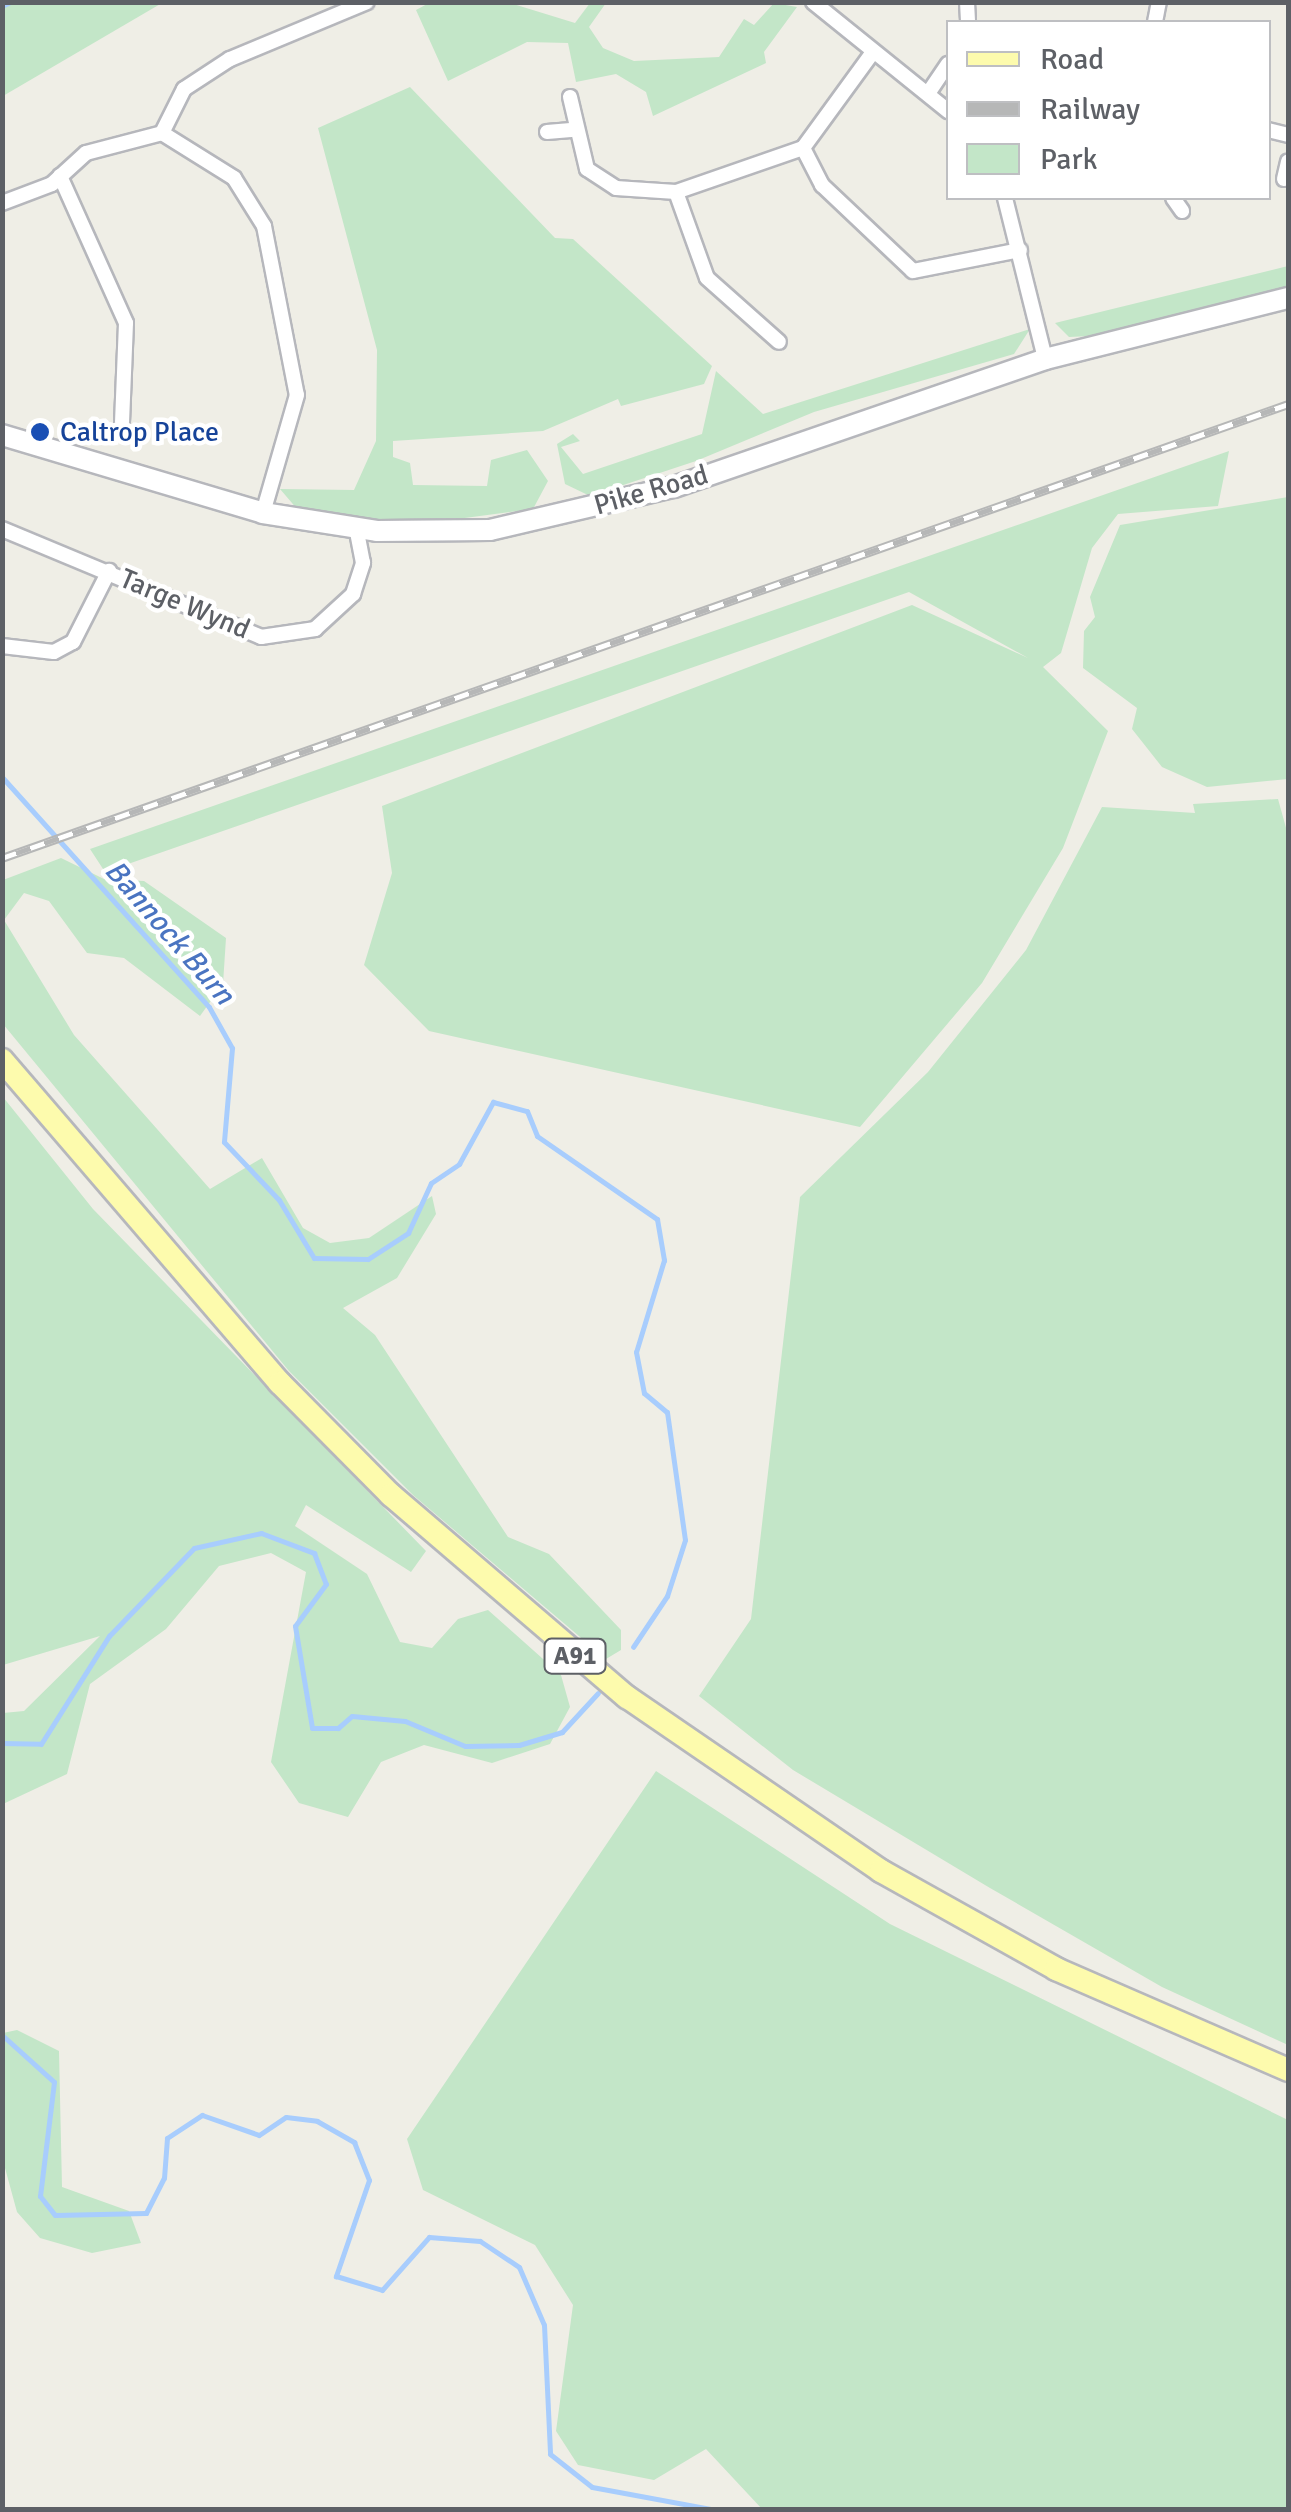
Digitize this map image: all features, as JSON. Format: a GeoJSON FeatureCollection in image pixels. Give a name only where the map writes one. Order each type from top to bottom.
{"type":"FeatureCollection","features":[{"type":"Feature","properties":{"kind":"main road","name":"A91"},"geometry":{"type":"LineString","coordinates":[[2,1060],[280,1383],[391,1495],[626,1697],[928,1898],[1056,1969],[1288,2070]]}},
{"type":"Feature","properties":{"kind":"street"},"geometry":{"type":"LineString","coordinates":[[162,133],[184,89],[230,59],[367,2]]}},
{"type":"Feature","properties":{"kind":"street"},"geometry":{"type":"LineString","coordinates":[[812,2],[870,56],[929,92],[946,109]]}},
{"type":"Feature","properties":{"kind":"street"},"geometry":{"type":"LineString","coordinates":[[570,97],[571,130],[587,169],[616,188],[676,192],[802,148],[870,56]]}},
{"type":"Feature","properties":{"kind":"street"},"geometry":{"type":"LineString","coordinates":[[929,92],[946,67]]}},
{"type":"Feature","properties":{"kind":"street"},"geometry":{"type":"LineString","coordinates":[[547,132],[571,130]]}},
{"type":"Feature","properties":{"kind":"street"},"geometry":{"type":"LineString","coordinates":[[2,203],[60,176],[120,138],[162,133],[234,178],[264,226],[296,395],[263,513]]}},
{"type":"Feature","properties":{"kind":"street"},"geometry":{"type":"LineString","coordinates":[[802,148],[822,185],[913,272],[1020,250]]}},
{"type":"Feature","properties":{"kind":"street"},"geometry":{"type":"LineString","coordinates":[[1284,179],[1288,160]]}},
{"type":"Feature","properties":{"kind":"street"},"geometry":{"type":"LineString","coordinates":[[60,176],[126,323],[122,422]]}},
{"type":"Feature","properties":{"kind":"street"},"geometry":{"type":"LineString","coordinates":[[676,192],[707,278],[779,342]]}},
{"type":"Feature","properties":{"kind":"street"},"geometry":{"type":"LineString","coordinates":[[1007,200],[1045,359]]}},
{"type":"Feature","properties":{"kind":"street"},"geometry":{"type":"LineString","coordinates":[[1174,200],[1182,212]]}},
{"type":"Feature","properties":{"kind":"street","name":"Pike Road"},"geometry":{"type":"LineString","coordinates":[[2,435],[263,513],[356,528],[490,530],[655,492],[1045,359],[1288,298]]}},
{"type":"Feature","properties":{"kind":"street","name":"Targe Wynd"},"geometry":{"type":"LineString","coordinates":[[2,529],[261,636],[288,636],[315,629],[353,594],[363,563],[356,528]]}},
{"type":"Feature","properties":{"kind":"street"},"geometry":{"type":"LineString","coordinates":[[2,646],[54,652],[74,642],[108,571]]}},
{"type":"Feature","properties":{"kind":"green space"},"geometry":{"type":"Polygon","coordinates":[[[3,2],[162,3],[3,96],[3,2]]]}},
{"type":"Feature","properties":{"kind":"green space"},"geometry":{"type":"Polygon","coordinates":[[[429,3],[510,3],[575,23],[590,3],[606,3],[589,27],[603,48],[634,61],[719,57],[744,19],[754,25],[774,3],[797,7],[764,52],[766,63],[653,116],[646,92],[616,74],[576,82],[568,43],[527,42],[448,81],[416,10],[429,3]]]}},
{"type":"Feature","properties":{"kind":"green space"},"geometry":{"type":"Polygon","coordinates":[[[410,87],[555,238],[573,239],[712,366],[704,384],[621,406],[618,399],[543,431],[393,441],[393,457],[410,463],[413,485],[487,486],[491,460],[527,450],[548,481],[533,509],[427,523],[348,519],[298,510],[280,489],[354,490],[376,441],[377,350],[318,128],[410,87]]]}},
{"type":"Feature","properties":{"kind":"green space"},"geometry":{"type":"Polygon","coordinates":[[[1288,266],[1288,289],[1090,336],[1069,337],[1055,323],[1288,266]]]}},
{"type":"Feature","properties":{"kind":"green space"},"geometry":{"type":"Polygon","coordinates":[[[1030,329],[1014,354],[814,412],[696,461],[590,496],[565,484],[557,444],[573,434],[580,441],[561,447],[583,474],[702,434],[716,371],[763,414],[1030,329]]]}},
{"type":"Feature","properties":{"kind":"green space"},"geometry":{"type":"Polygon","coordinates":[[[1229,451],[1218,506],[1118,514],[1092,548],[1061,653],[1043,667],[1108,731],[1063,848],[982,983],[860,1127],[429,1031],[364,965],[392,873],[382,806],[912,605],[1028,658],[909,592],[105,872],[90,849],[1229,451]]]}},
{"type":"Feature","properties":{"kind":"green space"},"geometry":{"type":"Polygon","coordinates":[[[1288,497],[1288,779],[1207,787],[1162,767],[1132,729],[1137,708],[1083,668],[1084,631],[1095,617],[1090,597],[1120,525],[1288,497]]]}},
{"type":"Feature","properties":{"kind":"green space"},"geometry":{"type":"Polygon","coordinates":[[[1278,799],[1288,835],[1288,2045],[1162,1987],[990,1888],[793,1770],[699,1696],[751,1619],[800,1197],[928,1072],[1026,950],[1102,807],[1195,813],[1193,804],[1278,799]]]}},
{"type":"Feature","properties":{"kind":"green space"},"geometry":{"type":"Polygon","coordinates":[[[61,858],[104,879],[144,881],[226,938],[223,984],[200,1016],[124,958],[87,953],[49,901],[24,893],[4,920],[74,1035],[210,1189],[262,1158],[303,1228],[330,1243],[369,1238],[432,1196],[436,1214],[397,1278],[343,1308],[375,1335],[508,1537],[549,1554],[621,1630],[621,1650],[606,1659],[413,1495],[289,1371],[3,1024],[3,880],[61,858]]]}},
{"type":"Feature","properties":{"kind":"green space"},"geometry":{"type":"Polygon","coordinates":[[[3,1097],[93,1209],[426,1551],[411,1572],[306,1505],[295,1526],[367,1574],[400,1642],[432,1648],[458,1619],[488,1610],[561,1675],[570,1707],[550,1744],[492,1763],[424,1745],[381,1762],[348,1817],[299,1803],[271,1762],[306,1572],[271,1553],[219,1566],[166,1629],[90,1684],[67,1774],[3,1804],[3,1713],[24,1711],[100,1636],[3,1665],[3,1097]]]}},
{"type":"Feature","properties":{"kind":"green space"},"geometry":{"type":"Polygon","coordinates":[[[656,1771],[890,1924],[1288,2120],[1288,2509],[762,2509],[706,2449],[654,2480],[578,2465],[556,2431],[573,2305],[535,2245],[423,2190],[407,2139],[656,1771]]]}},
{"type":"Feature","properties":{"kind":"green space"},"geometry":{"type":"Polygon","coordinates":[[[17,2030],[59,2051],[62,2187],[129,2211],[141,2243],[92,2253],[40,2238],[17,2212],[2,2157],[3,2033],[17,2030]]]}},
{"type":"Feature","properties":{"kind":"waterway"},"geometry":{"type":"LineString","coordinates":[[2,6],[10,2]]}},
{"type":"Feature","properties":{"kind":"waterway","name":"Bannock Burn"},"geometry":{"type":"LineString","coordinates":[[2,777],[209,1007],[232,1048],[224,1142],[279,1200],[314,1258],[368,1259],[408,1233],[431,1183],[459,1164],[493,1102],[527,1111],[537,1136],[657,1219],[664,1260],[636,1352],[644,1393],[667,1412],[685,1540],[667,1596],[633,1647]]}},
{"type":"Feature","properties":{"kind":"waterway","name":"Bannock Burn"},"geometry":{"type":"LineString","coordinates":[[2,1743],[41,1744],[109,1636],[194,1548],[261,1533],[314,1553],[326,1584],[295,1626],[312,1728],[338,1728],[352,1716],[405,1721],[465,1746],[519,1745],[562,1732],[598,1693]]}},
{"type":"Feature","properties":{"kind":"waterway","name":"Bannock Burn"},"geometry":{"type":"LineString","coordinates":[[2,2035],[54,2082],[40,2196],[55,2215],[146,2213],[164,2178],[167,2138],[202,2115],[259,2135],[286,2117],[317,2121],[354,2142],[369,2180],[336,2276],[382,2290],[429,2237],[480,2241],[519,2267],[544,2325],[550,2454],[592,2487],[716,2510]]}},
{"type":"Feature","properties":{"kind":"railway"},"geometry":{"type":"LineString","coordinates":[[2,858],[1288,404]]}},
{"type":"Feature","properties":{"kind":"place","name":"Caltrop Place"},"geometry":{"type":"Point","coordinates":[40,432]}}]}
